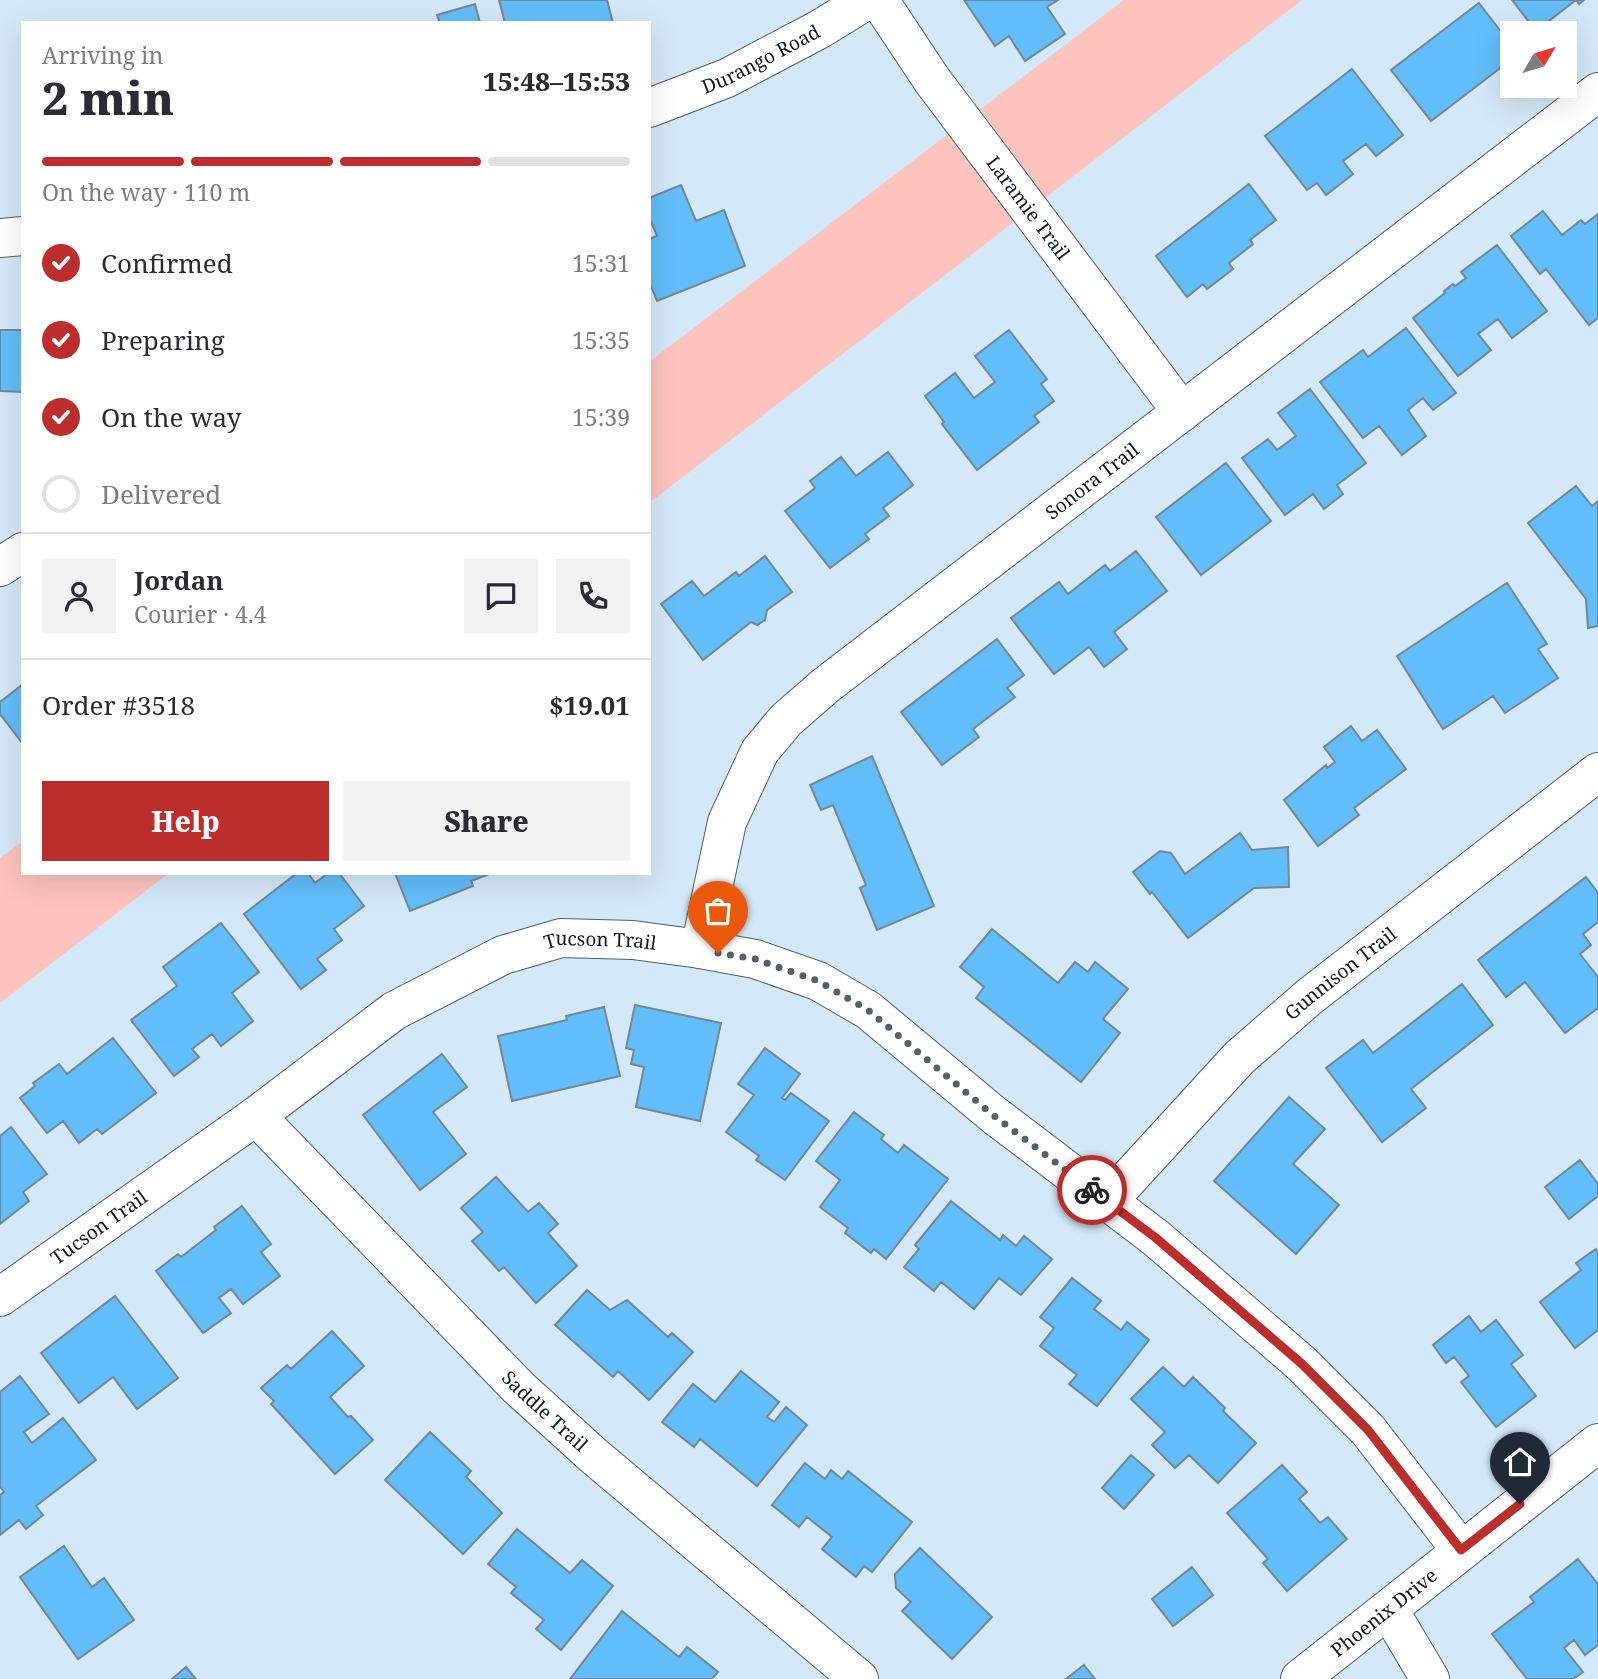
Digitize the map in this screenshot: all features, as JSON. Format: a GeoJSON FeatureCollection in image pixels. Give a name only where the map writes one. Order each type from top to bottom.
{"type":"FeatureCollection","features":[{"type":"Feature","properties":{"kind":"street","name":"Durango Road"},"geometry":{"type":"LineString","coordinates":[[651,107],[727,78],[820,29],[867,0]]}},
{"type":"Feature","properties":{"kind":"street","name":"Laramie Trail"},"geometry":{"type":"LineString","coordinates":[[879,0],[932,80],[1182,412]]}},
{"type":"Feature","properties":{"kind":"street","name":"Sonora Trail"},"geometry":{"type":"LineString","coordinates":[[700,949],[727,822],[760,751],[786,720],[825,686],[1598,92]]}},
{"type":"Feature","properties":{"kind":"street"},"geometry":{"type":"LineString","coordinates":[[0,237],[21,236]]}},
{"type":"Feature","properties":{"kind":"street"},"geometry":{"type":"LineString","coordinates":[[0,567],[21,553]]}},
{"type":"Feature","properties":{"kind":"street","name":"Gunnison Trail"},"geometry":{"type":"LineString","coordinates":[[1108,1201],[1239,1058],[1309,997],[1598,772]]}},
{"type":"Feature","properties":{"kind":"street","name":"Tucson Trail"},"geometry":{"type":"LineString","coordinates":[[0,1297],[256,1116],[394,1011],[503,955],[561,938],[633,940],[700,949],[755,959],[818,981],[868,1010],[993,1115],[1156,1238],[1302,1364],[1368,1430],[1461,1550]]}},
{"type":"Feature","properties":{"kind":"street","name":"Saddle Trail"},"geometry":{"type":"LineString","coordinates":[[256,1116],[518,1387],[594,1456],[859,1679]]}},
{"type":"Feature","properties":{"kind":"street","name":"Phoenix Drive"},"geometry":{"type":"LineString","coordinates":[[1300,1679],[1598,1443]]}},
{"type":"Feature","properties":{"kind":"street"},"geometry":{"type":"LineString","coordinates":[[1389,1609],[1430,1679]]}},
{"type":"Feature","properties":{"kind":"shaded area"},"geometry":{"type":"Polygon","coordinates":[[[1124,0],[1302,0],[651,501],[651,360],[1124,0]]]}},
{"type":"Feature","properties":{"kind":"shaded area"},"geometry":{"type":"Polygon","coordinates":[[[21,842],[21,875],[166,875],[0,1003],[0,858],[21,842]]]}},
{"type":"Feature","properties":{"kind":"building"},"geometry":{"type":"Polygon","coordinates":[[[499,0],[607,0],[612,21],[504,21],[499,0]]]}},
{"type":"Feature","properties":{"kind":"building"},"geometry":{"type":"Polygon","coordinates":[[[964,0],[1058,0],[1047,7],[1065,34],[1025,61],[1009,36],[995,46],[964,0]]]}},
{"type":"Feature","properties":{"kind":"building"},"geometry":{"type":"Polygon","coordinates":[[[1512,0],[1576,0],[1549,21],[1528,21],[1512,0]]]}},
{"type":"Feature","properties":{"kind":"building"},"geometry":{"type":"Polygon","coordinates":[[[1479,3],[1500,30],[1500,68],[1431,121],[1391,70],[1479,3]]]}},
{"type":"Feature","properties":{"kind":"building"},"geometry":{"type":"Polygon","coordinates":[[[475,4],[479,21],[439,21],[437,15],[475,4]]]}},
{"type":"Feature","properties":{"kind":"building"},"geometry":{"type":"Polygon","coordinates":[[[1352,69],[1403,135],[1376,156],[1366,144],[1343,161],[1353,174],[1326,195],[1317,183],[1307,190],[1265,136],[1352,69]]]}},
{"type":"Feature","properties":{"kind":"building"},"geometry":{"type":"Polygon","coordinates":[[[1249,184],[1276,220],[1250,240],[1253,244],[1229,263],[1233,269],[1207,289],[1203,284],[1187,297],[1156,256],[1249,184]]]}},
{"type":"Feature","properties":{"kind":"building"},"geometry":{"type":"Polygon","coordinates":[[[681,185],[696,221],[724,210],[745,266],[657,301],[651,286],[651,238],[657,236],[651,222],[651,197],[681,185]]]}},
{"type":"Feature","properties":{"kind":"building"},"geometry":{"type":"Polygon","coordinates":[[[1543,211],[1562,235],[1581,220],[1585,224],[1598,214],[1598,318],[1589,325],[1546,269],[1540,274],[1511,236],[1543,211]]]}},
{"type":"Feature","properties":{"kind":"building"},"geometry":{"type":"Polygon","coordinates":[[[1497,245],[1547,311],[1512,338],[1498,319],[1478,334],[1491,350],[1458,376],[1413,318],[1453,284],[1455,286],[1466,278],[1461,272],[1497,245]]]}},
{"type":"Feature","properties":{"kind":"building"},"geometry":{"type":"Polygon","coordinates":[[[1406,328],[1456,393],[1433,410],[1423,398],[1408,410],[1426,436],[1402,455],[1379,426],[1363,438],[1320,382],[1363,350],[1368,357],[1406,328]]]}},
{"type":"Feature","properties":{"kind":"building"},"geometry":{"type":"Polygon","coordinates":[[[0,330],[21,330],[21,392],[0,391],[0,330]]]}},
{"type":"Feature","properties":{"kind":"building"},"geometry":{"type":"Polygon","coordinates":[[[1009,330],[1047,379],[1041,384],[1054,401],[1034,416],[1039,422],[977,470],[942,424],[944,422],[925,396],[955,373],[974,398],[995,382],[975,356],[1009,330]]]}},
{"type":"Feature","properties":{"kind":"building"},"geometry":{"type":"Polygon","coordinates":[[[1310,389],[1366,463],[1337,485],[1343,494],[1324,509],[1313,494],[1285,515],[1242,458],[1268,439],[1277,450],[1296,436],[1278,413],[1310,389]]]}},
{"type":"Feature","properties":{"kind":"building"},"geometry":{"type":"Polygon","coordinates":[[[888,452],[913,485],[883,508],[889,516],[865,534],[869,539],[830,568],[785,511],[815,488],[810,481],[841,457],[856,476],[888,452]]]}},
{"type":"Feature","properties":{"kind":"building"},"geometry":{"type":"Polygon","coordinates":[[[1226,463],[1271,521],[1201,575],[1156,517],[1226,463]]]}},
{"type":"Feature","properties":{"kind":"building"},"geometry":{"type":"Polygon","coordinates":[[[1576,486],[1592,506],[1598,501],[1598,626],[1588,628],[1586,599],[1528,523],[1576,486]]]}},
{"type":"Feature","properties":{"kind":"building"},"geometry":{"type":"Polygon","coordinates":[[[1136,551],[1167,591],[1114,632],[1127,649],[1104,667],[1089,647],[1054,674],[1011,618],[1059,582],[1068,594],[1105,565],[1110,571],[1136,551]]]}},
{"type":"Feature","properties":{"kind":"building"},"geometry":{"type":"Polygon","coordinates":[[[765,556],[792,592],[767,610],[765,620],[757,625],[751,622],[703,660],[661,604],[692,581],[704,596],[736,572],[739,576],[765,556]]]}},
{"type":"Feature","properties":{"kind":"building"},"geometry":{"type":"Polygon","coordinates":[[[1507,583],[1547,644],[1538,649],[1558,678],[1505,713],[1493,696],[1443,729],[1397,656],[1507,583]]]}},
{"type":"Feature","properties":{"kind":"building"},"geometry":{"type":"Polygon","coordinates":[[[997,639],[1024,675],[1007,688],[1015,697],[973,729],[979,737],[942,765],[901,712],[997,639]]]}},
{"type":"Feature","properties":{"kind":"building"},"geometry":{"type":"Polygon","coordinates":[[[21,686],[21,741],[0,714],[0,702],[21,686]]]}},
{"type":"Feature","properties":{"kind":"building"},"geometry":{"type":"Polygon","coordinates":[[[1351,726],[1362,741],[1377,730],[1406,769],[1354,808],[1359,815],[1318,846],[1284,800],[1326,765],[1327,768],[1335,762],[1324,747],[1351,726]]]}},
{"type":"Feature","properties":{"kind":"building"},"geometry":{"type":"Polygon","coordinates":[[[872,756],[934,906],[877,930],[860,888],[866,885],[833,805],[821,810],[810,785],[872,756]]]}},
{"type":"Feature","properties":{"kind":"building"},"geometry":{"type":"Polygon","coordinates":[[[1240,833],[1252,850],[1288,847],[1289,887],[1254,888],[1188,938],[1133,872],[1160,851],[1171,853],[1185,874],[1240,833]]]}},
{"type":"Feature","properties":{"kind":"building"},"geometry":{"type":"Polygon","coordinates":[[[294,875],[309,875],[315,883],[325,875],[341,875],[364,906],[334,929],[342,940],[317,959],[326,970],[301,989],[244,914],[294,875]]]}},
{"type":"Feature","properties":{"kind":"building"},"geometry":{"type":"Polygon","coordinates":[[[396,875],[487,875],[471,881],[473,886],[410,911],[396,875]]]}},
{"type":"Feature","properties":{"kind":"building"},"geometry":{"type":"Polygon","coordinates":[[[1586,877],[1598,893],[1598,922],[1583,934],[1591,945],[1580,954],[1598,977],[1598,1008],[1565,1033],[1525,982],[1506,997],[1478,960],[1586,877]]]}},
{"type":"Feature","properties":{"kind":"building"},"geometry":{"type":"Polygon","coordinates":[[[221,923],[259,972],[232,993],[253,1021],[221,1046],[212,1034],[192,1049],[199,1057],[174,1076],[131,1020],[177,986],[163,967],[221,923]]]}},
{"type":"Feature","properties":{"kind":"building"},"geometry":{"type":"Polygon","coordinates":[[[992,929],[1058,983],[1075,962],[1088,972],[1095,962],[1128,989],[1103,1019],[1120,1033],[1081,1082],[976,998],[984,987],[960,967],[992,929]]]}},
{"type":"Feature","properties":{"kind":"building"},"geometry":{"type":"Polygon","coordinates":[[[1462,984],[1493,1025],[1411,1089],[1426,1108],[1382,1142],[1326,1068],[1363,1040],[1373,1053],[1462,984]]]}},
{"type":"Feature","properties":{"kind":"building"},"geometry":{"type":"Polygon","coordinates":[[[635,1005],[721,1023],[700,1121],[636,1107],[644,1067],[631,1064],[634,1050],[626,1048],[635,1005]]]}},
{"type":"Feature","properties":{"kind":"building"},"geometry":{"type":"Polygon","coordinates":[[[604,1007],[620,1076],[512,1101],[498,1036],[567,1020],[566,1016],[604,1007]]]}},
{"type":"Feature","properties":{"kind":"building"},"geometry":{"type":"Polygon","coordinates":[[[113,1038],[156,1093],[102,1134],[97,1129],[79,1143],[63,1121],[47,1133],[20,1098],[35,1086],[33,1083],[59,1064],[67,1074],[113,1038]]]}},
{"type":"Feature","properties":{"kind":"building"},"geometry":{"type":"Polygon","coordinates":[[[765,1048],[800,1074],[782,1098],[785,1100],[791,1093],[829,1121],[785,1180],[756,1160],[759,1156],[726,1132],[754,1095],[738,1084],[765,1048]]]}},
{"type":"Feature","properties":{"kind":"building"},"geometry":{"type":"Polygon","coordinates":[[[442,1054],[467,1087],[433,1112],[466,1154],[420,1190],[363,1115],[442,1054]]]}},
{"type":"Feature","properties":{"kind":"building"},"geometry":{"type":"Polygon","coordinates":[[[1289,1097],[1325,1129],[1293,1164],[1339,1205],[1296,1254],[1214,1181],[1289,1097]]]}},
{"type":"Feature","properties":{"kind":"building"},"geometry":{"type":"Polygon","coordinates":[[[854,1112],[884,1135],[881,1139],[898,1153],[904,1145],[948,1179],[886,1259],[874,1249],[871,1253],[845,1233],[848,1228],[820,1207],[840,1180],[816,1161],[854,1112]]]}},
{"type":"Feature","properties":{"kind":"building"},"geometry":{"type":"Polygon","coordinates":[[[11,1127],[47,1174],[23,1192],[29,1201],[0,1224],[0,1136],[11,1127]]]}},
{"type":"Feature","properties":{"kind":"building"},"geometry":{"type":"Polygon","coordinates":[[[1580,1160],[1598,1184],[1598,1196],[1569,1219],[1545,1187],[1580,1160]]]}},
{"type":"Feature","properties":{"kind":"building"},"geometry":{"type":"Polygon","coordinates":[[[496,1177],[528,1212],[539,1203],[558,1224],[548,1233],[577,1266],[536,1303],[504,1267],[499,1271],[472,1241],[483,1232],[461,1208],[496,1177]]]}},
{"type":"Feature","properties":{"kind":"building"},"geometry":{"type":"Polygon","coordinates":[[[951,1201],[1000,1240],[1003,1235],[1016,1246],[1024,1236],[1052,1259],[1021,1295],[999,1278],[974,1309],[941,1282],[934,1291],[904,1267],[919,1249],[915,1245],[951,1201]]]}},
{"type":"Feature","properties":{"kind":"building"},"geometry":{"type":"Polygon","coordinates":[[[242,1206],[271,1244],[261,1252],[280,1276],[243,1304],[231,1289],[219,1298],[231,1313],[203,1333],[156,1271],[178,1254],[181,1257],[242,1206]]]}},
{"type":"Feature","properties":{"kind":"building"},"geometry":{"type":"Polygon","coordinates":[[[1596,1249],[1598,1330],[1575,1348],[1540,1302],[1581,1270],[1576,1263],[1596,1249]]]}},
{"type":"Feature","properties":{"kind":"building"},"geometry":{"type":"Polygon","coordinates":[[[1072,1278],[1101,1301],[1094,1309],[1121,1330],[1127,1322],[1149,1340],[1097,1406],[1069,1384],[1077,1375],[1040,1346],[1054,1328],[1040,1317],[1072,1278]]]}},
{"type":"Feature","properties":{"kind":"building"},"geometry":{"type":"Polygon","coordinates":[[[587,1290],[610,1310],[627,1300],[668,1337],[672,1333],[693,1352],[649,1400],[618,1371],[613,1377],[555,1325],[587,1290]]]}},
{"type":"Feature","properties":{"kind":"building"},"geometry":{"type":"Polygon","coordinates":[[[115,1296],[178,1378],[137,1409],[113,1377],[79,1403],[41,1353],[115,1296]]]}},
{"type":"Feature","properties":{"kind":"building"},"geometry":{"type":"Polygon","coordinates":[[[1469,1316],[1481,1332],[1496,1320],[1523,1355],[1511,1364],[1536,1396],[1496,1427],[1461,1382],[1469,1376],[1454,1357],[1446,1363],[1433,1345],[1469,1316]]]}},
{"type":"Feature","properties":{"kind":"building"},"geometry":{"type":"Polygon","coordinates":[[[332,1331],[364,1366],[330,1397],[373,1440],[335,1474],[271,1404],[274,1401],[261,1388],[287,1365],[291,1369],[332,1331]]]}},
{"type":"Feature","properties":{"kind":"building"},"geometry":{"type":"Polygon","coordinates":[[[1163,1367],[1184,1387],[1193,1377],[1256,1443],[1218,1483],[1189,1455],[1175,1468],[1152,1445],[1165,1432],[1131,1399],[1163,1367]]]}},
{"type":"Feature","properties":{"kind":"building"},"geometry":{"type":"Polygon","coordinates":[[[741,1371],[779,1402],[767,1417],[774,1422],[786,1407],[807,1425],[757,1486],[700,1439],[694,1447],[662,1422],[693,1384],[715,1402],[741,1371]]]}},
{"type":"Feature","properties":{"kind":"building"},"geometry":{"type":"Polygon","coordinates":[[[20,1376],[49,1414],[24,1432],[32,1443],[63,1418],[96,1460],[36,1506],[43,1515],[26,1529],[19,1520],[0,1535],[0,1495],[4,1492],[0,1487],[0,1392],[20,1376]]]}},
{"type":"Feature","properties":{"kind":"building"},"geometry":{"type":"Polygon","coordinates":[[[430,1432],[471,1471],[466,1477],[502,1513],[463,1554],[385,1480],[430,1432]]]}},
{"type":"Feature","properties":{"kind":"building"},"geometry":{"type":"Polygon","coordinates":[[[1131,1455],[1154,1475],[1124,1509],[1102,1488],[1131,1455]]]}},
{"type":"Feature","properties":{"kind":"building"},"geometry":{"type":"Polygon","coordinates":[[[805,1463],[825,1479],[831,1470],[842,1479],[848,1471],[912,1522],[872,1572],[864,1566],[856,1577],[822,1549],[832,1537],[807,1517],[799,1527],[772,1505],[805,1463]]]}},
{"type":"Feature","properties":{"kind":"building"},"geometry":{"type":"Polygon","coordinates":[[[1282,1465],[1307,1492],[1299,1499],[1320,1523],[1328,1517],[1347,1539],[1287,1591],[1263,1563],[1268,1559],[1227,1513],[1282,1465]]]}},
{"type":"Feature","properties":{"kind":"building"},"geometry":{"type":"Polygon","coordinates":[[[517,1529],[570,1573],[582,1560],[613,1586],[561,1650],[536,1629],[544,1620],[511,1593],[516,1587],[488,1564],[517,1529]]]}},
{"type":"Feature","properties":{"kind":"building"},"geometry":{"type":"Polygon","coordinates":[[[64,1546],[92,1587],[104,1578],[134,1620],[78,1659],[20,1577],[64,1546]]]}},
{"type":"Feature","properties":{"kind":"building"},"geometry":{"type":"Polygon","coordinates":[[[920,1548],[992,1617],[952,1659],[902,1611],[911,1602],[896,1588],[895,1574],[920,1548]]]}},
{"type":"Feature","properties":{"kind":"building"},"geometry":{"type":"Polygon","coordinates":[[[1578,1559],[1598,1584],[1598,1645],[1585,1655],[1574,1640],[1564,1648],[1583,1672],[1573,1679],[1527,1679],[1492,1634],[1534,1602],[1530,1597],[1578,1559]]]}},
{"type":"Feature","properties":{"kind":"building"},"geometry":{"type":"Polygon","coordinates":[[[1192,1567],[1213,1595],[1173,1626],[1152,1599],[1192,1567]]]}},
{"type":"Feature","properties":{"kind":"building"},"geometry":{"type":"Polygon","coordinates":[[[622,1611],[679,1657],[687,1647],[718,1672],[712,1679],[570,1679],[622,1611]]]}},
{"type":"Feature","properties":{"kind":"building"},"geometry":{"type":"Polygon","coordinates":[[[1084,1665],[1095,1679],[1066,1679],[1084,1665]]]}},
{"type":"Feature","properties":{"kind":"building"},"geometry":{"type":"Polygon","coordinates":[[[186,1667],[196,1679],[172,1679],[186,1667]]]}},
{"type":"Feature","properties":{"kind":"way so far"},"geometry":{"type":"LineString","coordinates":[[718,953],[755,959],[818,981],[868,1010],[993,1115],[1092,1190]]}},
{"type":"Feature","properties":{"kind":"route"},"geometry":{"type":"LineString","coordinates":[[1092,1190],[1156,1238],[1302,1364],[1368,1430],[1461,1550],[1520,1504]]}}]}
